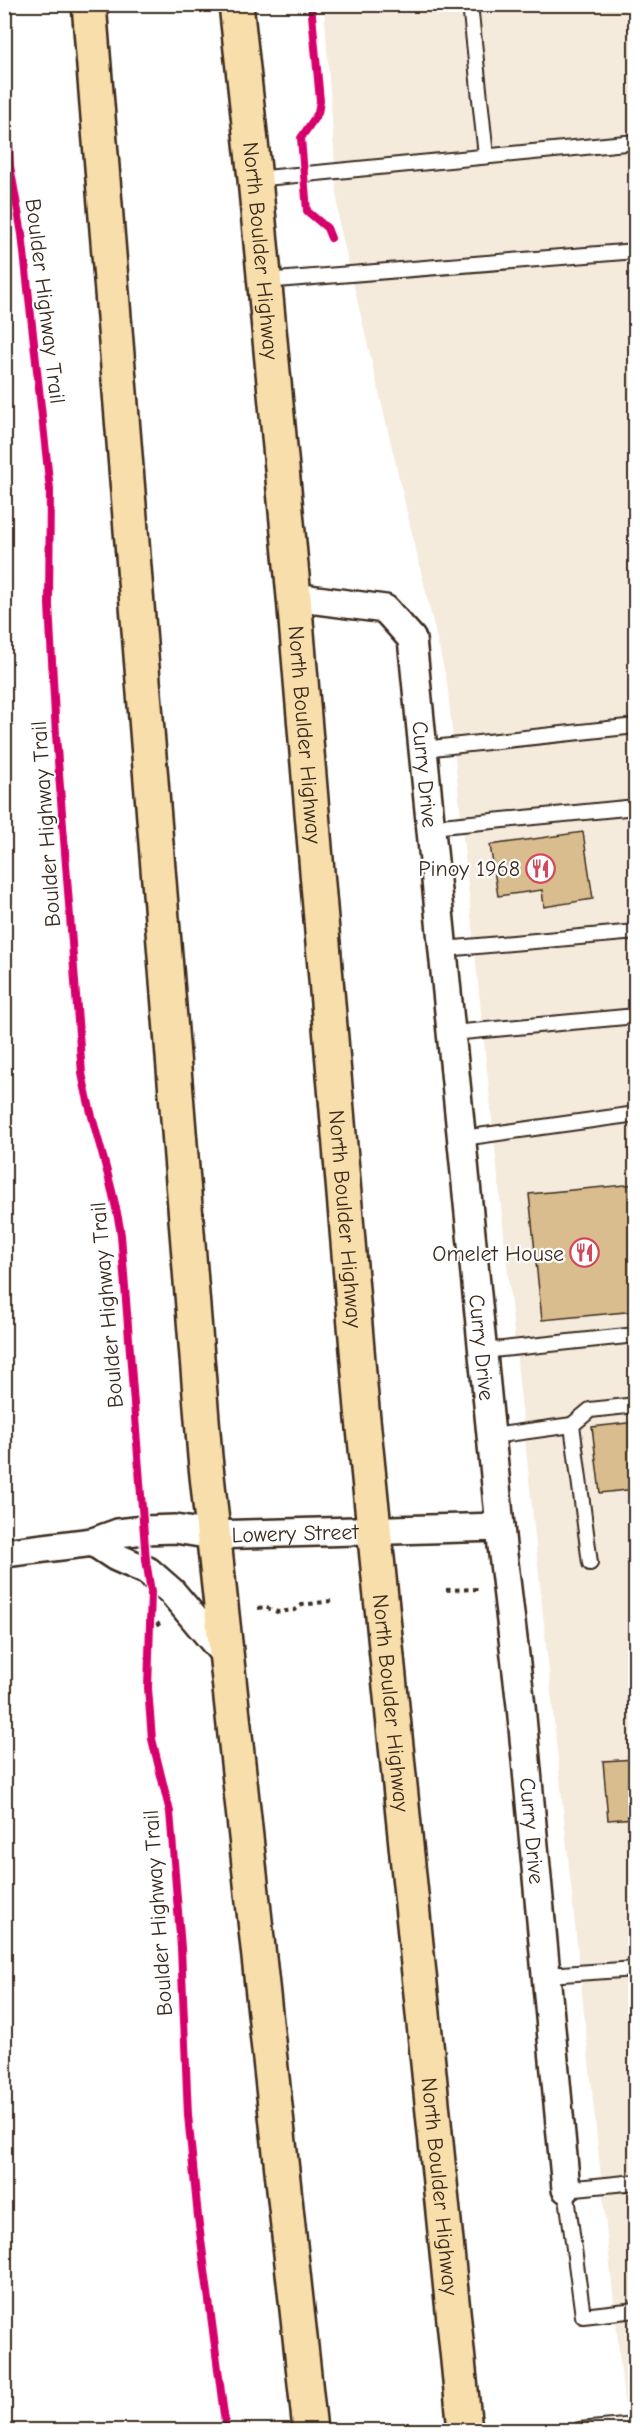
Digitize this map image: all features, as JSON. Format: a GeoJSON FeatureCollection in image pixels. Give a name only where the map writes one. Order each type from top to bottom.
{"type":"FeatureCollection","features":[{"type":"Feature","properties":{"kind":"main road"},"geometry":{"type":"LineString","coordinates":[[89,4],[213,1535],[310,2430]]}},
{"type":"Feature","properties":{"kind":"main road","name":"North Boulder Highway"},"geometry":{"type":"LineString","coordinates":[[236,4],[255,179],[294,597],[360,1397],[465,2430]]}},
{"type":"Feature","properties":{"kind":"street","name":"Curry Drive"},"geometry":{"type":"LineString","coordinates":[[294,597],[385,609],[412,639],[547,1975],[566,2188]]}},
{"type":"Feature","properties":{"kind":"street","name":"Lowery Street"},"geometry":{"type":"LineString","coordinates":[[4,1553],[93,1542],[118,1533],[144,1530],[175,1529],[213,1535],[500,1527]]}},
{"type":"Feature","properties":{"kind":"street"},"geometry":{"type":"LineString","coordinates":[[93,1542],[116,1557],[148,1571],[191,1613],[226,1656]]}},
{"type":"Feature","properties":{"kind":"lane"},"geometry":{"type":"LineString","coordinates":[[470,4],[486,156]]}},
{"type":"Feature","properties":{"kind":"lane"},"geometry":{"type":"LineString","coordinates":[[255,179],[636,142]]}},
{"type":"Feature","properties":{"kind":"lane"},"geometry":{"type":"LineString","coordinates":[[264,281],[636,251]]}},
{"type":"Feature","properties":{"kind":"lane"},"geometry":{"type":"LineString","coordinates":[[423,749],[636,726]]}},
{"type":"Feature","properties":{"kind":"lane"},"geometry":{"type":"LineString","coordinates":[[431,827],[636,807]]}},
{"type":"Feature","properties":{"kind":"lane"},"geometry":{"type":"LineString","coordinates":[[444,949],[636,932]]}},
{"type":"Feature","properties":{"kind":"lane"},"geometry":{"type":"LineString","coordinates":[[452,1033],[636,1016]]}},
{"type":"Feature","properties":{"kind":"lane"},"geometry":{"type":"LineString","coordinates":[[463,1138],[636,1114]]}},
{"type":"Feature","properties":{"kind":"lane"},"geometry":{"type":"LineString","coordinates":[[483,1351],[636,1335]]}},
{"type":"Feature","properties":{"kind":"lane"},"geometry":{"type":"LineString","coordinates":[[493,1436],[572,1425],[590,1410],[636,1405]]}},
{"type":"Feature","properties":{"kind":"lane"},"geometry":{"type":"LineString","coordinates":[[572,1425],[590,1563]]}},
{"type":"Feature","properties":{"kind":"lane"},"geometry":{"type":"LineString","coordinates":[[547,1975],[636,1969]]}},
{"type":"Feature","properties":{"kind":"lane"},"geometry":{"type":"LineString","coordinates":[[636,2182],[566,2188],[583,2316],[636,2310]]}},
{"type":"Feature","properties":{"kind":"lane"},"geometry":{"type":"LineString","coordinates":[[579,2430],[636,2425]]}},
{"type":"Feature","properties":{"kind":"path"},"geometry":{"type":"LineString","coordinates":[[447,1590],[481,1589]]}},
{"type":"Feature","properties":{"kind":"path"},"geometry":{"type":"LineString","coordinates":[[258,1608],[266,1607],[277,1612],[296,1610],[302,1605],[331,1601]]}},
{"type":"Feature","properties":{"kind":"path"},"geometry":{"type":"LineString","coordinates":[[149,1621],[149,1642]]}},
{"type":"Feature","properties":{"kind":"shaded area"},"geometry":{"type":"Polygon","coordinates":[[[324,5],[635,5],[635,2430],[627,2430],[447,682],[339,223],[324,5]]]}},
{"type":"Feature","properties":{"kind":"building","name":"Pinoy 1968"},"geometry":{"type":"Polygon","coordinates":[[[583,832],[593,899],[544,907],[542,890],[498,896],[490,845],[583,832]]]}},
{"type":"Feature","properties":{"kind":"building","name":"Omelet House"},"geometry":{"type":"Polygon","coordinates":[[[636,1184],[636,1311],[542,1320],[529,1194],[636,1184]]]}},
{"type":"Feature","properties":{"kind":"building"},"geometry":{"type":"Polygon","coordinates":[[[636,1422],[636,1489],[600,1493],[592,1427],[636,1422]]]}},
{"type":"Feature","properties":{"kind":"building"},"geometry":{"type":"Polygon","coordinates":[[[636,1759],[636,1818],[608,1820],[603,1761],[636,1759]]]}},
{"type":"Feature","properties":{"kind":"cycle path"},"geometry":{"type":"LineString","coordinates":[[311,4],[320,101],[318,113],[301,138],[307,211],[327,228],[331,238]]}},
{"type":"Feature","properties":{"kind":"cycle path","name":"Boulder Highway Trail"},"geometry":{"type":"LineString","coordinates":[[4,35],[10,166],[22,234],[50,489],[49,605],[56,735],[82,1073],[113,1194],[121,1235],[146,1560],[151,1592],[148,1688],[152,1739],[170,1812],[181,1948],[188,2115],[198,2217],[226,2430]]}},
{"type":"Feature","properties":{"kind":"place","name":"Pinoy 1968"},"geometry":{"type":"Point","coordinates":[541,868]}},
{"type":"Feature","properties":{"kind":"place","name":"Omelet House"},"geometry":{"type":"Point","coordinates":[585,1253]}}]}
